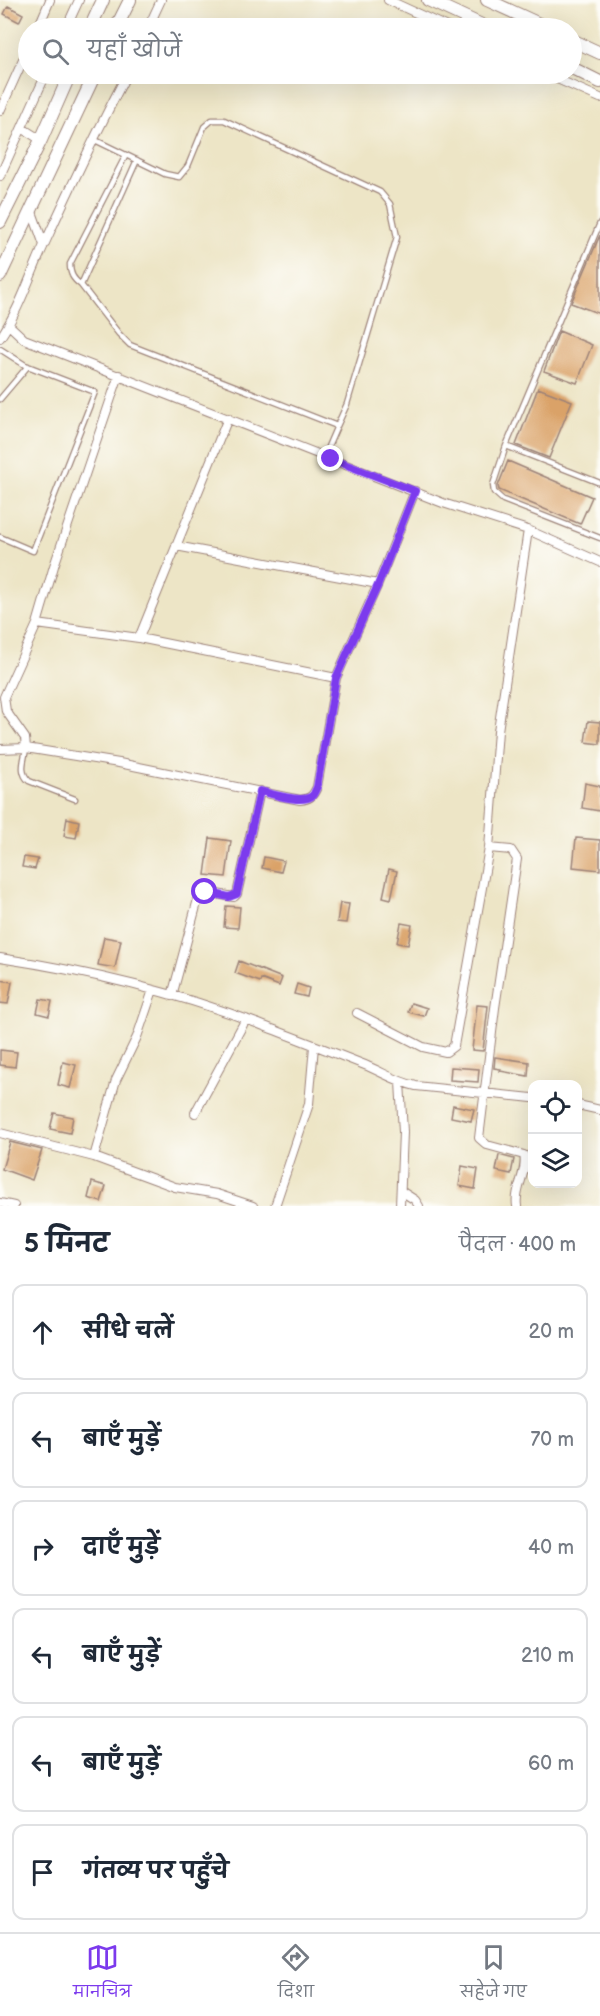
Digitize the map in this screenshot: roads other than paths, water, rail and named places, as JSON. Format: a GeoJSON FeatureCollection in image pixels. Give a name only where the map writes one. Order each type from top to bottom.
{"type":"FeatureCollection","features":[{"type":"Feature","properties":{"kind":"street"},"geometry":{"type":"LineString","coordinates":[[42,18],[50,0]]}},
{"type":"Feature","properties":{"kind":"street"},"geometry":{"type":"LineString","coordinates":[[71,18],[79,0]]}},
{"type":"Feature","properties":{"kind":"street"},"geometry":{"type":"LineString","coordinates":[[95,18],[103,0]]}},
{"type":"Feature","properties":{"kind":"street"},"geometry":{"type":"LineString","coordinates":[[121,18],[130,0]]}},
{"type":"Feature","properties":{"kind":"street"},"geometry":{"type":"LineString","coordinates":[[153,18],[161,0]]}},
{"type":"Feature","properties":{"kind":"street"},"geometry":{"type":"LineString","coordinates":[[388,0],[427,18]]}},
{"type":"Feature","properties":{"kind":"street"},"geometry":{"type":"LineString","coordinates":[[428,0],[467,18]]}},
{"type":"Feature","properties":{"kind":"street"},"geometry":{"type":"LineString","coordinates":[[486,0],[526,18]]}},
{"type":"Feature","properties":{"kind":"street"},"geometry":{"type":"LineString","coordinates":[[582,45],[600,53]]}},
{"type":"Feature","properties":{"kind":"street"},"geometry":{"type":"LineString","coordinates":[[0,111],[18,70]]}},
{"type":"Feature","properties":{"kind":"street"},"geometry":{"type":"LineString","coordinates":[[582,73],[600,82]]}},
{"type":"Feature","properties":{"kind":"street"},"geometry":{"type":"LineString","coordinates":[[0,176],[42,84]]}},
{"type":"Feature","properties":{"kind":"street"},"geometry":{"type":"LineString","coordinates":[[0,222],[41,140],[66,84]]}},
{"type":"Feature","properties":{"kind":"street"},"geometry":{"type":"LineString","coordinates":[[0,276],[90,84]]}},
{"type":"Feature","properties":{"kind":"street"},"geometry":{"type":"LineString","coordinates":[[0,339],[9,325],[93,139],[122,84]]}},
{"type":"Feature","properties":{"kind":"street"},"geometry":{"type":"LineString","coordinates":[[568,84],[600,98]]}},
{"type":"Feature","properties":{"kind":"street"},"geometry":{"type":"LineString","coordinates":[[22,128],[41,140]]}},
{"type":"Feature","properties":{"kind":"street"},"geometry":{"type":"LineString","coordinates":[[31,209],[44,244]]}},
{"type":"Feature","properties":{"kind":"street"},"geometry":{"type":"LineString","coordinates":[[9,325],[24,339],[415,491],[443,504],[528,530],[600,561]]}},
{"type":"Feature","properties":{"kind":"street"},"geometry":{"type":"LineString","coordinates":[[26,748],[20,727],[6,711],[4,697],[37,624],[54,566],[119,375]]}},
{"type":"Feature","properties":{"kind":"street"},"geometry":{"type":"LineString","coordinates":[[139,638],[228,418]]}},
{"type":"Feature","properties":{"kind":"street"},"geometry":{"type":"LineString","coordinates":[[0,749],[26,748],[118,763],[300,800],[314,795],[336,678],[378,585],[415,491]]}},
{"type":"Feature","properties":{"kind":"street"},"geometry":{"type":"LineString","coordinates":[[357,1013],[423,1047],[446,1052],[454,1046],[489,848],[498,732],[528,530]]}},
{"type":"Feature","properties":{"kind":"street"},"geometry":{"type":"LineString","coordinates":[[176,546],[378,585]]}},
{"type":"Feature","properties":{"kind":"street"},"geometry":{"type":"LineString","coordinates":[[37,624],[139,638],[336,678]]}},
{"type":"Feature","properties":{"kind":"street"},"geometry":{"type":"LineString","coordinates":[[172,996],[198,899],[205,892],[229,897],[237,894],[260,791]]}},
{"type":"Feature","properties":{"kind":"street"},"geometry":{"type":"LineString","coordinates":[[489,848],[512,850],[516,859],[479,1138],[487,1145],[521,1153],[525,1158],[516,1195],[517,1206]]}},
{"type":"Feature","properties":{"kind":"street"},"geometry":{"type":"LineString","coordinates":[[0,958],[63,967],[153,990],[246,1019],[374,1069],[400,1082],[416,1086],[528,1098]]}},
{"type":"Feature","properties":{"kind":"street"},"geometry":{"type":"LineString","coordinates":[[94,1157],[116,1080],[137,1037],[153,990]]}},
{"type":"Feature","properties":{"kind":"street"},"geometry":{"type":"LineString","coordinates":[[195,1113],[246,1019]]}},
{"type":"Feature","properties":{"kind":"street"},"geometry":{"type":"LineString","coordinates":[[275,1206],[309,1104],[314,1046]]}},
{"type":"Feature","properties":{"kind":"street"},"geometry":{"type":"LineString","coordinates":[[400,1082],[403,1132],[400,1206]]}},
{"type":"Feature","properties":{"kind":"street"},"geometry":{"type":"LineString","coordinates":[[582,1106],[600,1110]]}},
{"type":"Feature","properties":{"kind":"street"},"geometry":{"type":"LineString","coordinates":[[0,1132],[94,1157],[175,1187],[218,1194],[253,1206]]}},
{"type":"Feature","properties":{"kind":"street"},"geometry":{"type":"LineString","coordinates":[[401,1191],[419,1206]]}},
{"type":"Feature","properties":{"kind":"street"},"geometry":{"type":"LineString","coordinates":[[0,1203],[14,1206]]}},
{"type":"Feature","properties":{"kind":"lane"},"geometry":{"type":"LineString","coordinates":[[93,139],[165,174],[179,177],[188,166],[204,127],[212,120],[224,120],[380,192],[390,204],[397,237],[347,404],[324,456]]}},
{"type":"Feature","properties":{"kind":"lane"},"geometry":{"type":"LineString","coordinates":[[126,155],[70,264],[70,271],[74,279],[118,334],[130,345],[337,426]]}},
{"type":"Feature","properties":{"kind":"lane"},"geometry":{"type":"LineString","coordinates":[[81,285],[137,160]]}},
{"type":"Feature","properties":{"kind":"lane"},"geometry":{"type":"LineString","coordinates":[[600,223],[506,446],[493,485],[497,497],[600,538]]}},
{"type":"Feature","properties":{"kind":"lane"},"geometry":{"type":"LineString","coordinates":[[0,349],[28,366],[95,392],[33,551],[0,537]]}},
{"type":"Feature","properties":{"kind":"lane"},"geometry":{"type":"LineString","coordinates":[[0,399],[28,366]]}},
{"type":"Feature","properties":{"kind":"lane"},"geometry":{"type":"LineString","coordinates":[[506,446],[600,483]]}},
{"type":"Feature","properties":{"kind":"lane"},"geometry":{"type":"LineString","coordinates":[[26,748],[22,769],[25,778],[75,799]]}}]}
